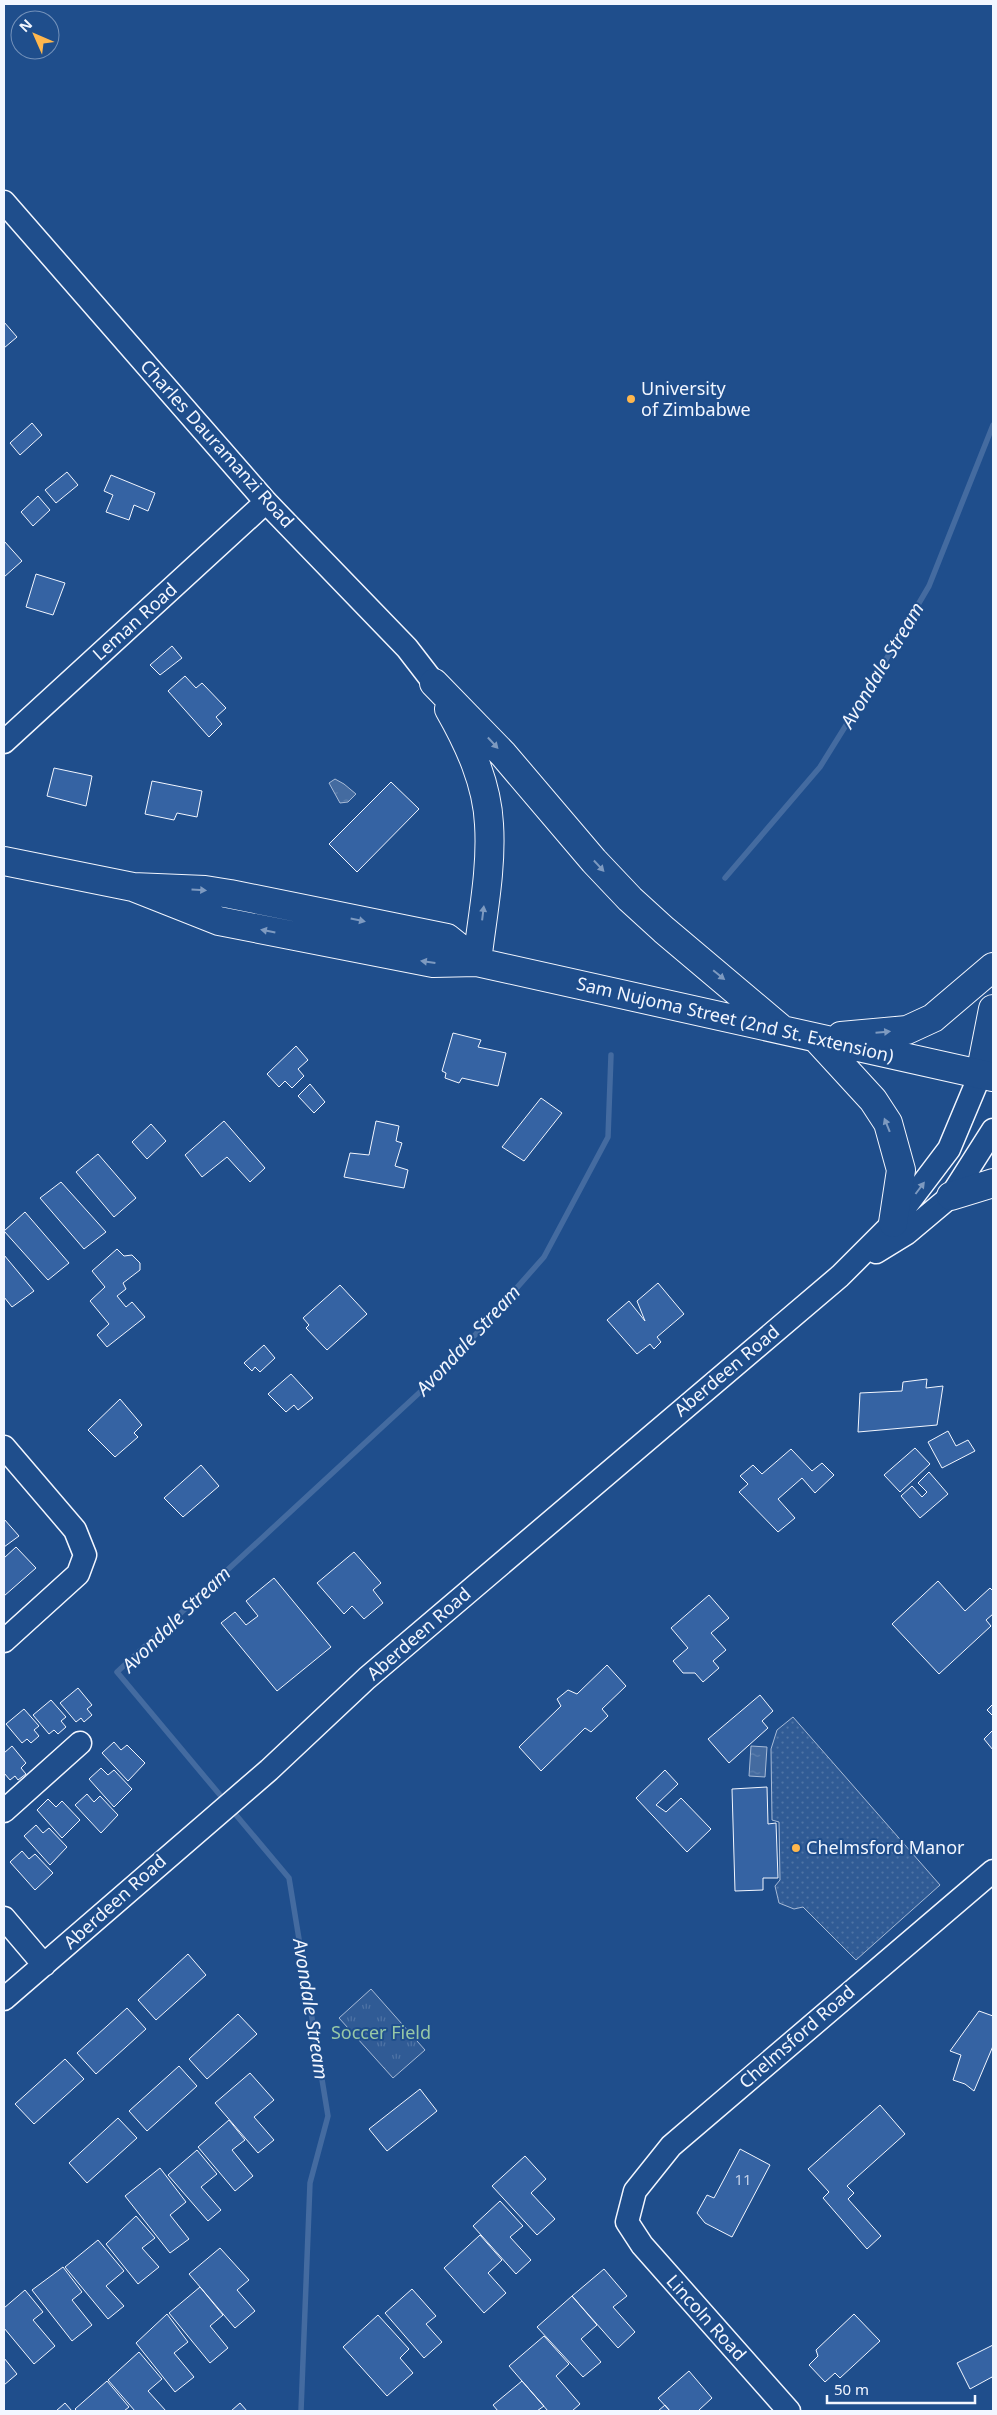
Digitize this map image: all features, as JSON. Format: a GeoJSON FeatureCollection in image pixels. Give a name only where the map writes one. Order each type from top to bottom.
{"type":"FeatureCollection","features":[{"type":"Feature","properties":{"kind":"main road"},"geometry":{"type":"LineString","coordinates":[[434,683],[462,731],[474,760],[483,790],[489,823],[486,885],[477,962]]}},
{"type":"Feature","properties":{"kind":"main road"},"geometry":{"type":"LineString","coordinates":[[434,683],[503,754],[594,861],[630,899],[781,1029]]}},
{"type":"Feature","properties":{"kind":"main road","name":"Sam Nujoma Street (2nd St. Extension)"},"geometry":{"type":"LineString","coordinates":[[4,861],[133,887],[205,890],[230,894],[447,938],[477,962],[987,1076]]}},
{"type":"Feature","properties":{"kind":"main road"},"geometry":{"type":"LineString","coordinates":[[817,1039],[907,1030],[933,1018],[993,967]]}},
{"type":"Feature","properties":{"kind":"main road"},"geometry":{"type":"LineString","coordinates":[[987,1076],[993,1008]]}},
{"type":"Feature","properties":{"kind":"main road"},"geometry":{"type":"LineString","coordinates":[[817,1039],[873,1100],[888,1123],[901,1170],[893,1223]]}},
{"type":"Feature","properties":{"kind":"main road"},"geometry":{"type":"LineString","coordinates":[[951,1196],[993,1183]]}},
{"type":"Feature","properties":{"kind":"street","name":"Charles Dauramanzi Road"},"geometry":{"type":"LineString","coordinates":[[4,202],[266,502],[407,648],[434,683]]}},
{"type":"Feature","properties":{"kind":"street","name":"Leman Road"},"geometry":{"type":"LineString","coordinates":[[4,742],[266,502]]}},
{"type":"Feature","properties":{"kind":"street","name":"Aberdeen Road"},"geometry":{"type":"LineString","coordinates":[[4,1998],[269,1770],[367,1678],[840,1276],[893,1223],[949,1149],[987,1076]]}},
{"type":"Feature","properties":{"kind":"street","name":"Aberdeen Road"},"geometry":{"type":"LineString","coordinates":[[840,1276],[907,1233],[951,1196],[993,1130]]}},
{"type":"Feature","properties":{"kind":"street"},"geometry":{"type":"LineString","coordinates":[[4,1447],[75,1530],[85,1555],[78,1574],[4,1641]]}},
{"type":"Feature","properties":{"kind":"street"},"geometry":{"type":"LineString","coordinates":[[4,1811],[80,1743]]}},
{"type":"Feature","properties":{"kind":"street","name":"Chelmsford Road"},"geometry":{"type":"LineString","coordinates":[[627,2222],[635,2191],[671,2146],[993,1872]]}},
{"type":"Feature","properties":{"kind":"street"},"geometry":{"type":"LineString","coordinates":[[4,1918],[44,1965]]}},
{"type":"Feature","properties":{"kind":"street","name":"Lincoln Road"},"geometry":{"type":"LineString","coordinates":[[627,2222],[642,2245],[679,2289],[789,2411]]}},
{"type":"Feature","properties":{"kind":"green space"},"geometry":{"type":"Polygon","coordinates":[[[793,1717],[940,1885],[856,1960],[803,1907],[794,1909],[779,1903],[775,1886],[780,1880],[779,1822],[772,1820],[771,1749],[777,1730],[793,1717]]]}},
{"type":"Feature","properties":{"kind":"green space","name":"Soccer Field"},"geometry":{"type":"Polygon","coordinates":[[[371,1989],[425,2050],[393,2078],[339,2018],[371,1989]]]}},
{"type":"Feature","properties":{"kind":"water"},"geometry":{"type":"Polygon","coordinates":[[[335,779],[356,794],[348,802],[340,803],[329,783],[335,779]]]}},
{"type":"Feature","properties":{"kind":"water"},"geometry":{"type":"Polygon","coordinates":[[[751,1746],[767,1747],[765,1777],[749,1776],[751,1746]]]}},
{"type":"Feature","properties":{"kind":"building"},"geometry":{"type":"Polygon","coordinates":[[[4,322],[17,337],[4,348],[4,322]]]}},
{"type":"Feature","properties":{"kind":"building"},"geometry":{"type":"Polygon","coordinates":[[[32,423],[42,435],[20,455],[10,443],[32,423]]]}},
{"type":"Feature","properties":{"kind":"building"},"geometry":{"type":"Polygon","coordinates":[[[67,472],[78,485],[56,503],[45,490],[67,472]]]}},
{"type":"Feature","properties":{"kind":"building"},"geometry":{"type":"Polygon","coordinates":[[[111,475],[155,493],[148,511],[134,505],[129,520],[106,512],[113,495],[104,491],[111,475]]]}},
{"type":"Feature","properties":{"kind":"building"},"geometry":{"type":"Polygon","coordinates":[[[38,496],[50,510],[33,526],[21,512],[38,496]]]}},
{"type":"Feature","properties":{"kind":"building"},"geometry":{"type":"Polygon","coordinates":[[[4,541],[22,561],[4,577],[4,541]]]}},
{"type":"Feature","properties":{"kind":"building"},"geometry":{"type":"Polygon","coordinates":[[[36,574],[65,583],[53,615],[26,607],[36,574]]]}},
{"type":"Feature","properties":{"kind":"building"},"geometry":{"type":"Polygon","coordinates":[[[172,646],[182,658],[160,675],[150,665],[172,646]]]}},
{"type":"Feature","properties":{"kind":"building"},"geometry":{"type":"Polygon","coordinates":[[[185,676],[196,688],[202,683],[226,708],[216,717],[222,724],[209,737],[168,691],[185,676]]]}},
{"type":"Feature","properties":{"kind":"building"},"geometry":{"type":"Polygon","coordinates":[[[54,768],[92,776],[86,806],[47,796],[54,768]]]}},
{"type":"Feature","properties":{"kind":"building"},"geometry":{"type":"Polygon","coordinates":[[[152,781],[202,791],[197,817],[177,813],[174,820],[145,814],[152,781]]]}},
{"type":"Feature","properties":{"kind":"building"},"geometry":{"type":"Polygon","coordinates":[[[391,782],[419,809],[357,872],[329,844],[391,782]]]}},
{"type":"Feature","properties":{"kind":"building"},"geometry":{"type":"Polygon","coordinates":[[[453,1033],[481,1040],[478,1047],[506,1053],[498,1086],[462,1078],[459,1083],[445,1078],[446,1073],[442,1071],[453,1033]]]}},
{"type":"Feature","properties":{"kind":"building"},"geometry":{"type":"Polygon","coordinates":[[[296,1046],[308,1060],[298,1069],[304,1076],[292,1088],[285,1081],[279,1087],[267,1074],[296,1046]]]}},
{"type":"Feature","properties":{"kind":"building"},"geometry":{"type":"Polygon","coordinates":[[[310,1084],[325,1102],[314,1113],[298,1096],[310,1084]]]}},
{"type":"Feature","properties":{"kind":"building"},"geometry":{"type":"Polygon","coordinates":[[[541,1098],[562,1113],[524,1161],[502,1147],[541,1098]]]}},
{"type":"Feature","properties":{"kind":"building"},"geometry":{"type":"Polygon","coordinates":[[[224,1121],[265,1168],[250,1182],[227,1157],[202,1177],[185,1155],[224,1121]]]}},
{"type":"Feature","properties":{"kind":"building"},"geometry":{"type":"Polygon","coordinates":[[[376,1121],[399,1126],[396,1141],[402,1143],[395,1166],[408,1170],[404,1188],[344,1177],[350,1153],[369,1155],[376,1121]]]}},
{"type":"Feature","properties":{"kind":"building"},"geometry":{"type":"Polygon","coordinates":[[[151,1124],[166,1141],[147,1159],[132,1142],[151,1124]]]}},
{"type":"Feature","properties":{"kind":"building"},"geometry":{"type":"Polygon","coordinates":[[[98,1154],[136,1198],[114,1217],[76,1172],[98,1154]]]}},
{"type":"Feature","properties":{"kind":"building"},"geometry":{"type":"Polygon","coordinates":[[[61,1182],[106,1232],[84,1249],[40,1198],[61,1182]]]}},
{"type":"Feature","properties":{"kind":"building"},"geometry":{"type":"Polygon","coordinates":[[[25,1212],[69,1263],[48,1280],[4,1231],[25,1212]]]}},
{"type":"Feature","properties":{"kind":"building"},"geometry":{"type":"Polygon","coordinates":[[[117,1249],[124,1256],[132,1255],[140,1263],[140,1270],[123,1283],[126,1289],[117,1296],[126,1307],[132,1302],[145,1317],[107,1347],[97,1335],[109,1324],[90,1301],[105,1287],[92,1271],[117,1249]]]}},
{"type":"Feature","properties":{"kind":"building"},"geometry":{"type":"Polygon","coordinates":[[[4,1255],[34,1291],[12,1307],[4,1297],[4,1255]]]}},
{"type":"Feature","properties":{"kind":"building"},"geometry":{"type":"Polygon","coordinates":[[[658,1283],[684,1314],[657,1337],[661,1342],[654,1349],[650,1344],[637,1354],[607,1320],[629,1301],[645,1321],[637,1301],[658,1283]]]}},
{"type":"Feature","properties":{"kind":"building"},"geometry":{"type":"Polygon","coordinates":[[[340,1285],[367,1314],[327,1350],[306,1328],[309,1325],[303,1318],[340,1285]]]}},
{"type":"Feature","properties":{"kind":"building"},"geometry":{"type":"Polygon","coordinates":[[[264,1345],[275,1358],[260,1372],[255,1367],[252,1371],[244,1363],[264,1345]]]}},
{"type":"Feature","properties":{"kind":"building"},"geometry":{"type":"Polygon","coordinates":[[[291,1374],[313,1398],[298,1410],[294,1405],[286,1412],[268,1394],[291,1374]]]}},
{"type":"Feature","properties":{"kind":"building"},"geometry":{"type":"Polygon","coordinates":[[[927,1379],[926,1388],[943,1386],[937,1425],[858,1432],[860,1393],[902,1391],[903,1382],[927,1379]]]}},
{"type":"Feature","properties":{"kind":"building"},"geometry":{"type":"Polygon","coordinates":[[[120,1399],[142,1425],[134,1433],[138,1437],[115,1457],[88,1430],[120,1399]]]}},
{"type":"Feature","properties":{"kind":"building"},"geometry":{"type":"Polygon","coordinates":[[[948,1431],[956,1446],[968,1440],[975,1451],[942,1468],[928,1442],[948,1431]]]}},
{"type":"Feature","properties":{"kind":"building"},"geometry":{"type":"Polygon","coordinates":[[[915,1448],[930,1464],[900,1492],[884,1475],[915,1448]]]}},
{"type":"Feature","properties":{"kind":"building"},"geometry":{"type":"Polygon","coordinates":[[[791,1449],[812,1471],[822,1463],[834,1475],[815,1493],[802,1478],[778,1499],[795,1518],[778,1532],[739,1492],[748,1484],[740,1476],[753,1465],[762,1474],[791,1449]]]}},
{"type":"Feature","properties":{"kind":"building"},"geometry":{"type":"Polygon","coordinates":[[[201,1465],[219,1486],[183,1517],[164,1498],[201,1465]]]}},
{"type":"Feature","properties":{"kind":"building"},"geometry":{"type":"Polygon","coordinates":[[[929,1472],[948,1494],[920,1518],[901,1496],[912,1486],[922,1497],[927,1492],[918,1483],[929,1472]]]}},
{"type":"Feature","properties":{"kind":"building"},"geometry":{"type":"Polygon","coordinates":[[[4,1519],[19,1536],[4,1547],[4,1519]]]}},
{"type":"Feature","properties":{"kind":"building"},"geometry":{"type":"Polygon","coordinates":[[[16,1547],[36,1568],[4,1596],[4,1558],[16,1547]]]}},
{"type":"Feature","properties":{"kind":"building"},"geometry":{"type":"Polygon","coordinates":[[[354,1552],[381,1583],[373,1590],[383,1603],[364,1619],[352,1606],[344,1614],[317,1583],[354,1552]]]}},
{"type":"Feature","properties":{"kind":"building"},"geometry":{"type":"Polygon","coordinates":[[[274,1578],[331,1647],[277,1691],[221,1623],[235,1612],[246,1625],[258,1616],[246,1601],[274,1578]]]}},
{"type":"Feature","properties":{"kind":"building"},"geometry":{"type":"Polygon","coordinates":[[[938,1581],[965,1611],[990,1588],[993,1591],[993,1614],[986,1620],[991,1626],[939,1674],[892,1624],[938,1581]]]}},
{"type":"Feature","properties":{"kind":"building"},"geometry":{"type":"Polygon","coordinates":[[[709,1595],[729,1618],[711,1633],[726,1650],[713,1661],[719,1668],[703,1682],[695,1673],[683,1673],[673,1661],[688,1648],[671,1628],[709,1595]]]}},
{"type":"Feature","properties":{"kind":"building"},"geometry":{"type":"Polygon","coordinates":[[[607,1665],[626,1686],[602,1709],[608,1716],[591,1732],[585,1728],[541,1771],[519,1747],[561,1706],[557,1699],[568,1690],[577,1694],[607,1665]]]}},
{"type":"Feature","properties":{"kind":"building"},"geometry":{"type":"Polygon","coordinates":[[[78,1688],[92,1705],[87,1709],[92,1715],[84,1722],[81,1718],[76,1722],[60,1703],[78,1688]]]}},
{"type":"Feature","properties":{"kind":"building"},"geometry":{"type":"Polygon","coordinates":[[[760,1695],[773,1711],[762,1721],[768,1728],[729,1763],[708,1739],[760,1695]]]}},
{"type":"Feature","properties":{"kind":"building"},"geometry":{"type":"Polygon","coordinates":[[[51,1700],[66,1717],[61,1721],[66,1727],[58,1734],[54,1730],[49,1734],[33,1715],[51,1700]]]}},
{"type":"Feature","properties":{"kind":"building"},"geometry":{"type":"Polygon","coordinates":[[[993,1704],[993,1716],[987,1710],[993,1704]]]}},
{"type":"Feature","properties":{"kind":"building"},"geometry":{"type":"Polygon","coordinates":[[[24,1709],[39,1726],[34,1730],[39,1736],[31,1743],[27,1739],[22,1743],[6,1724],[24,1709]]]}},
{"type":"Feature","properties":{"kind":"building"},"geometry":{"type":"Polygon","coordinates":[[[993,1730],[993,1750],[984,1739],[993,1730]]]}},
{"type":"Feature","properties":{"kind":"building"},"geometry":{"type":"Polygon","coordinates":[[[114,1742],[121,1750],[127,1745],[145,1763],[128,1781],[102,1753],[114,1742]]]}},
{"type":"Feature","properties":{"kind":"building"},"geometry":{"type":"Polygon","coordinates":[[[12,1746],[26,1763],[21,1768],[26,1774],[18,1780],[15,1776],[10,1780],[4,1773],[4,1753],[12,1746]]]}},
{"type":"Feature","properties":{"kind":"building"},"geometry":{"type":"Polygon","coordinates":[[[101,1768],[108,1775],[114,1770],[132,1789],[114,1807],[89,1779],[101,1768]]]}},
{"type":"Feature","properties":{"kind":"building"},"geometry":{"type":"Polygon","coordinates":[[[665,1770],[678,1784],[656,1805],[666,1812],[681,1798],[711,1829],[687,1852],[636,1798],[665,1770]]]}},
{"type":"Feature","properties":{"kind":"building"},"geometry":{"type":"Polygon","coordinates":[[[767,1787],[768,1824],[776,1823],[778,1878],[763,1878],[763,1890],[735,1891],[732,1789],[767,1787]]]}},
{"type":"Feature","properties":{"kind":"building"},"geometry":{"type":"Polygon","coordinates":[[[87,1794],[94,1802],[100,1796],[118,1815],[101,1833],[75,1805],[87,1794]]]}},
{"type":"Feature","properties":{"kind":"building"},"geometry":{"type":"Polygon","coordinates":[[[48,1799],[56,1807],[62,1801],[80,1820],[62,1838],[37,1810],[48,1799]]]}},
{"type":"Feature","properties":{"kind":"building"},"geometry":{"type":"Polygon","coordinates":[[[36,1825],[43,1833],[49,1828],[67,1847],[50,1865],[24,1836],[36,1825]]]}},
{"type":"Feature","properties":{"kind":"building"},"geometry":{"type":"Polygon","coordinates":[[[22,1851],[29,1859],[35,1854],[53,1873],[35,1890],[10,1862],[22,1851]]]}},
{"type":"Feature","properties":{"kind":"building"},"geometry":{"type":"Polygon","coordinates":[[[188,1954],[206,1975],[156,2020],[138,2000],[188,1954]]]}},
{"type":"Feature","properties":{"kind":"building"},"geometry":{"type":"Polygon","coordinates":[[[127,2008],[146,2029],[96,2074],[77,2053],[127,2008]]]}},
{"type":"Feature","properties":{"kind":"building"},"geometry":{"type":"Polygon","coordinates":[[[979,2011],[993,2016],[993,2046],[974,2091],[965,2084],[953,2080],[961,2055],[950,2051],[979,2011]]]}},
{"type":"Feature","properties":{"kind":"building"},"geometry":{"type":"Polygon","coordinates":[[[238,2014],[257,2034],[207,2079],[189,2059],[238,2014]]]}},
{"type":"Feature","properties":{"kind":"building"},"geometry":{"type":"Polygon","coordinates":[[[65,2059],[84,2079],[34,2124],[15,2104],[65,2059]]]}},
{"type":"Feature","properties":{"kind":"building"},"geometry":{"type":"Polygon","coordinates":[[[179,2066],[197,2086],[147,2131],[129,2111],[179,2066]]]}},
{"type":"Feature","properties":{"kind":"building"},"geometry":{"type":"Polygon","coordinates":[[[250,2073],[274,2100],[254,2117],[274,2140],[258,2153],[215,2103],[250,2073]]]}},
{"type":"Feature","properties":{"kind":"building"},"geometry":{"type":"Polygon","coordinates":[[[420,2089],[437,2111],[387,2151],[369,2129],[420,2089]]]}},
{"type":"Feature","properties":{"kind":"building"},"geometry":{"type":"Polygon","coordinates":[[[880,2105],[905,2134],[847,2186],[854,2193],[848,2199],[881,2236],[867,2249],[823,2198],[829,2192],[808,2169],[880,2105]]]}},
{"type":"Feature","properties":{"kind":"building"},"geometry":{"type":"Polygon","coordinates":[[[118,2118],[137,2138],[87,2183],[69,2163],[118,2118]]]}},
{"type":"Feature","properties":{"kind":"building"},"geometry":{"type":"Polygon","coordinates":[[[229,2120],[245,2140],[232,2150],[253,2176],[235,2191],[198,2147],[229,2120]]]}},
{"type":"Feature","properties":{"kind":"building"},"geometry":{"type":"Polygon","coordinates":[[[740,2149],[770,2165],[732,2237],[705,2223],[697,2213],[707,2195],[714,2198],[740,2149]]]}},
{"type":"Feature","properties":{"kind":"building"},"geometry":{"type":"Polygon","coordinates":[[[197,2150],[217,2174],[201,2187],[221,2210],[208,2221],[168,2175],[197,2150]]]}},
{"type":"Feature","properties":{"kind":"building"},"geometry":{"type":"Polygon","coordinates":[[[525,2156],[546,2179],[531,2193],[555,2219],[537,2235],[492,2186],[525,2156]]]}},
{"type":"Feature","properties":{"kind":"building"},"geometry":{"type":"Polygon","coordinates":[[[160,2168],[186,2202],[170,2215],[189,2239],[170,2253],[125,2196],[160,2168]]]}},
{"type":"Feature","properties":{"kind":"building"},"geometry":{"type":"Polygon","coordinates":[[[500,2201],[523,2226],[510,2237],[531,2260],[516,2274],[473,2226],[500,2201]]]}},
{"type":"Feature","properties":{"kind":"building"},"geometry":{"type":"Polygon","coordinates":[[[136,2216],[155,2238],[142,2248],[159,2267],[138,2284],[106,2244],[136,2216]]]}},
{"type":"Feature","properties":{"kind":"building"},"geometry":{"type":"Polygon","coordinates":[[[480,2235],[502,2260],[488,2273],[506,2293],[484,2313],[444,2268],[480,2235]]]}},
{"type":"Feature","properties":{"kind":"building"},"geometry":{"type":"Polygon","coordinates":[[[98,2240],[124,2271],[106,2286],[124,2306],[108,2319],[65,2267],[98,2240]]]}},
{"type":"Feature","properties":{"kind":"building"},"geometry":{"type":"Polygon","coordinates":[[[220,2248],[249,2280],[237,2290],[255,2311],[235,2328],[189,2274],[220,2248]]]}},
{"type":"Feature","properties":{"kind":"building"},"geometry":{"type":"Polygon","coordinates":[[[63,2267],[82,2292],[72,2300],[92,2325],[72,2341],[32,2290],[63,2267]]]}},
{"type":"Feature","properties":{"kind":"building"},"geometry":{"type":"Polygon","coordinates":[[[604,2269],[627,2296],[613,2307],[635,2332],[618,2348],[572,2296],[604,2269]]]}},
{"type":"Feature","properties":{"kind":"building"},"geometry":{"type":"Polygon","coordinates":[[[200,2287],[223,2315],[210,2326],[228,2348],[210,2363],[169,2313],[200,2287]]]}},
{"type":"Feature","properties":{"kind":"building"},"geometry":{"type":"Polygon","coordinates":[[[412,2289],[436,2316],[426,2324],[442,2342],[424,2358],[385,2313],[412,2289]]]}},
{"type":"Feature","properties":{"kind":"building"},"geometry":{"type":"Polygon","coordinates":[[[25,2290],[43,2312],[33,2320],[55,2346],[34,2364],[4,2328],[4,2308],[25,2290]]]}},
{"type":"Feature","properties":{"kind":"building"},"geometry":{"type":"Polygon","coordinates":[[[572,2296],[597,2325],[581,2339],[601,2362],[583,2377],[537,2327],[572,2296]]]}},
{"type":"Feature","properties":{"kind":"building"},"geometry":{"type":"Polygon","coordinates":[[[167,2314],[188,2342],[174,2353],[194,2377],[175,2392],[136,2343],[167,2314]]]}},
{"type":"Feature","properties":{"kind":"building"},"geometry":{"type":"Polygon","coordinates":[[[854,2314],[880,2341],[840,2378],[835,2373],[825,2382],[809,2365],[818,2356],[816,2350],[854,2314]]]}},
{"type":"Feature","properties":{"kind":"building"},"geometry":{"type":"Polygon","coordinates":[[[378,2315],[409,2349],[400,2358],[413,2373],[387,2396],[343,2347],[378,2315]]]}},
{"type":"Feature","properties":{"kind":"building"},"geometry":{"type":"Polygon","coordinates":[[[544,2336],[569,2364],[556,2376],[580,2404],[572,2411],[548,2411],[509,2366],[544,2336]]]}},
{"type":"Feature","properties":{"kind":"building"},"geometry":{"type":"Polygon","coordinates":[[[993,2345],[993,2380],[992,2377],[970,2389],[957,2363],[993,2345]]]}},
{"type":"Feature","properties":{"kind":"building"},"geometry":{"type":"Polygon","coordinates":[[[139,2352],[162,2379],[148,2391],[166,2411],[135,2411],[108,2380],[139,2352]]]}},
{"type":"Feature","properties":{"kind":"building"},"geometry":{"type":"Polygon","coordinates":[[[4,2358],[17,2374],[4,2385],[4,2358]]]}},
{"type":"Feature","properties":{"kind":"building"},"geometry":{"type":"Polygon","coordinates":[[[689,2371],[712,2398],[700,2411],[670,2411],[658,2398],[689,2371]]]}},
{"type":"Feature","properties":{"kind":"building"},"geometry":{"type":"Polygon","coordinates":[[[107,2381],[129,2407],[124,2411],[77,2411],[75,2409],[107,2381]]]}},
{"type":"Feature","properties":{"kind":"building"},"geometry":{"type":"Polygon","coordinates":[[[522,2381],[544,2406],[537,2411],[498,2411],[493,2405],[522,2381]]]}},
{"type":"Feature","properties":{"kind":"building"},"geometry":{"type":"Polygon","coordinates":[[[65,2403],[72,2411],[56,2411],[65,2403]]]}},
{"type":"Feature","properties":{"kind":"building"},"geometry":{"type":"Polygon","coordinates":[[[240,2403],[247,2411],[231,2411],[240,2403]]]}},
{"type":"Feature","properties":{"kind":"building"},"geometry":{"type":"Polygon","coordinates":[[[665,2405],[670,2411],[658,2411],[665,2405]]]}},
{"type":"Feature","properties":{"kind":"waterway","name":"Avondale Stream"},"geometry":{"type":"LineString","coordinates":[[725,878],[820,767],[871,685],[929,586],[993,425]]}},
{"type":"Feature","properties":{"kind":"waterway","name":"Avondale Stream"},"geometry":{"type":"LineString","coordinates":[[225,1801],[117,1672],[445,1369],[544,1257],[608,1137],[611,1055]]}},
{"type":"Feature","properties":{"kind":"waterway","name":"Avondale Stream"},"geometry":{"type":"LineString","coordinates":[[231,1809],[289,1878],[328,2116],[310,2183],[301,2411]]}},
{"type":"Feature","properties":{"kind":"place","name":"University of Zimbabwe"},"geometry":{"type":"Point","coordinates":[631,399]}},
{"type":"Feature","properties":{"kind":"place","name":"Chelmsford Manor"},"geometry":{"type":"Point","coordinates":[796,1848]}}]}
